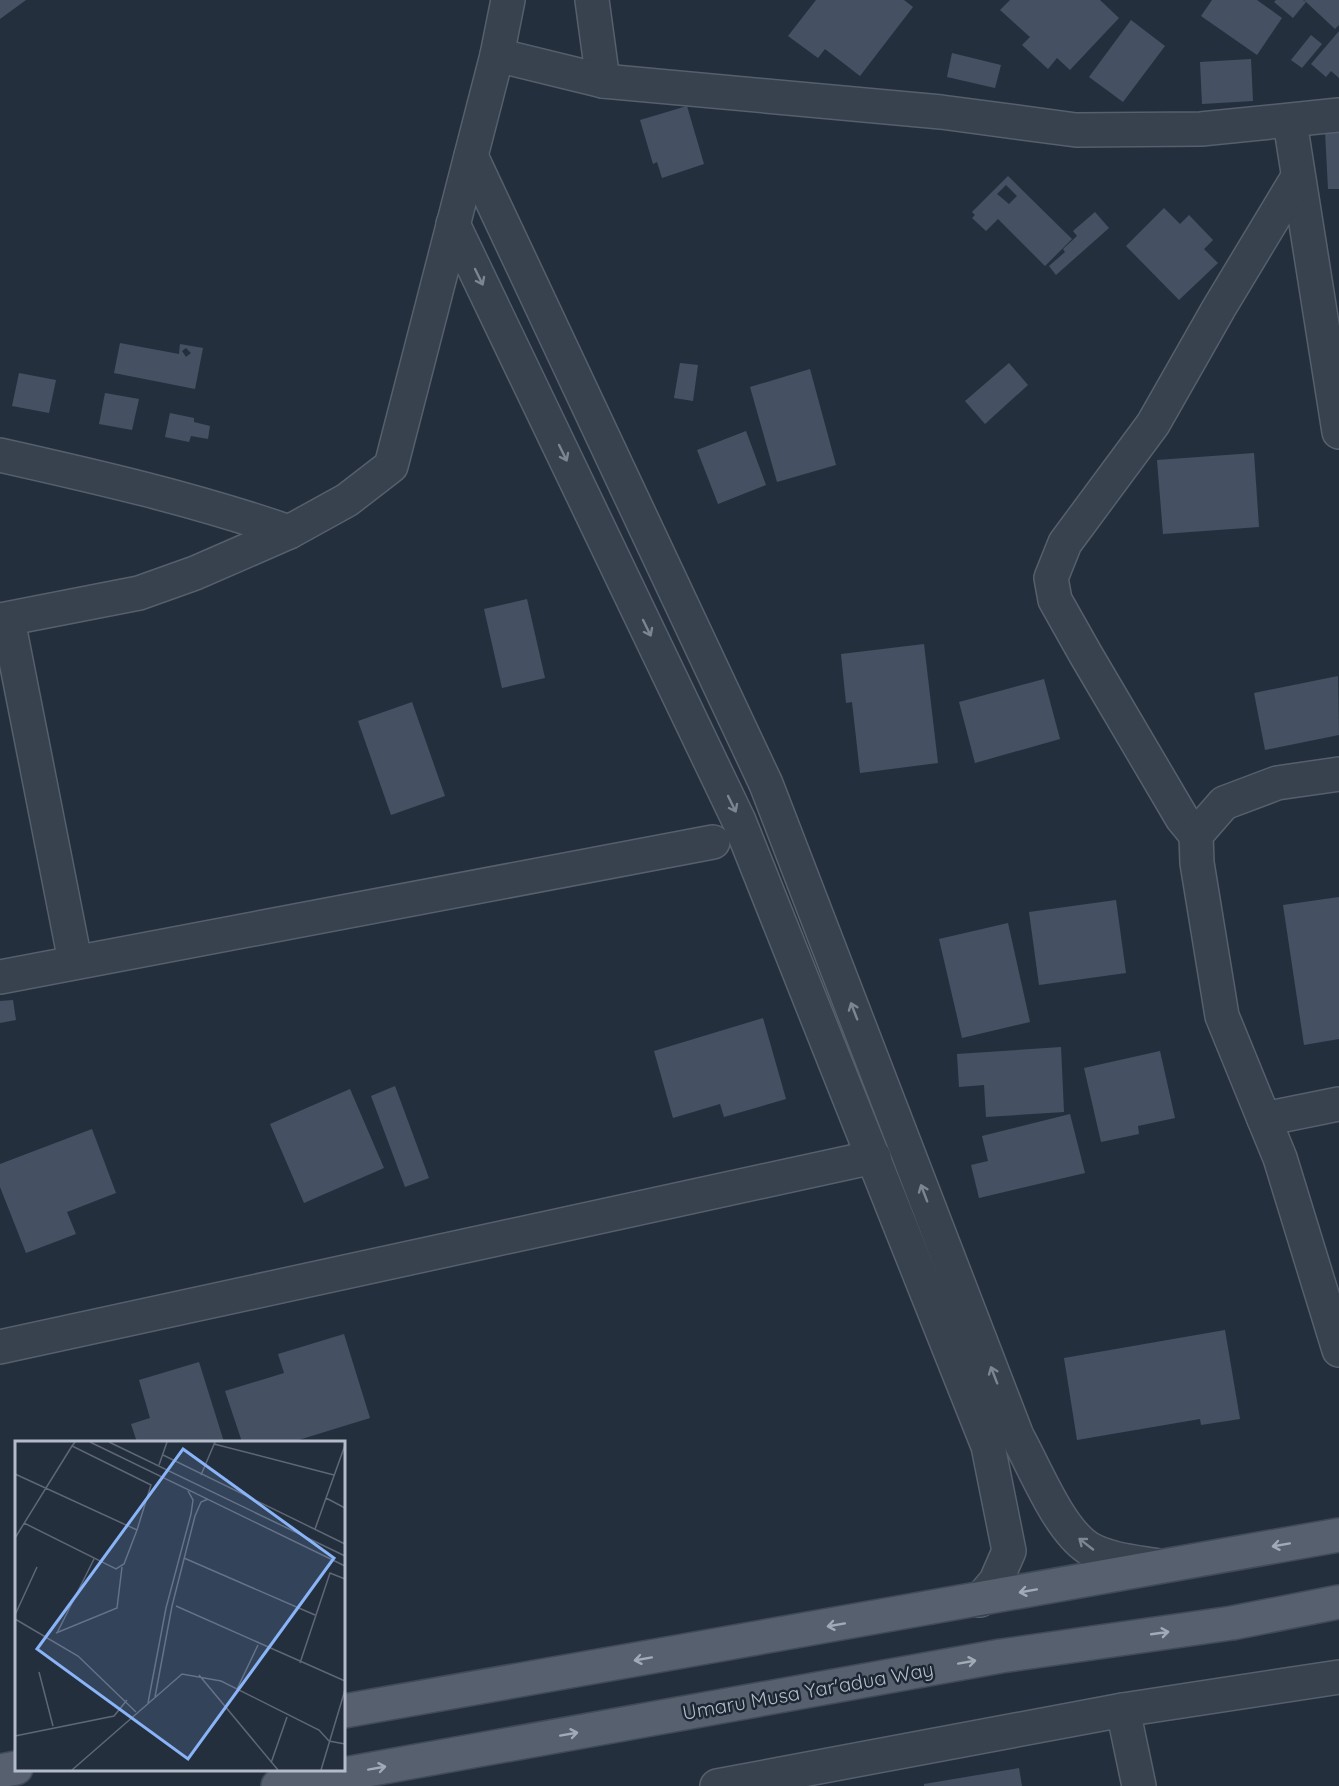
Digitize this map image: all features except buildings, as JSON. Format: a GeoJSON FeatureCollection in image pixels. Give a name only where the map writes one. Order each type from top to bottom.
{"type":"FeatureCollection","features":[{"type":"Feature","properties":{"kind":"main road"},"geometry":{"type":"LineString","coordinates":[[345,1711],[1339,1535]]}},
{"type":"Feature","properties":{"kind":"main road","name":"Umaru Musa Yar'adua Way"},"geometry":{"type":"LineString","coordinates":[[278,1786],[1002,1656],[1232,1623],[1339,1602]]}},
{"type":"Feature","properties":{"kind":"main road"},"geometry":{"type":"LineString","coordinates":[[0,1771],[15,1768]]}},
{"type":"Feature","properties":{"kind":"street"},"geometry":{"type":"LineString","coordinates":[[75,961],[4,620],[139,593],[195,573],[289,532],[347,500],[391,466],[497,55],[508,0]]}},
{"type":"Feature","properties":{"kind":"street"},"geometry":{"type":"LineString","coordinates":[[592,0],[603,81]]}},
{"type":"Feature","properties":{"kind":"street"},"geometry":{"type":"LineString","coordinates":[[497,55],[603,81],[941,112],[1076,130],[1201,129],[1290,122],[1339,115]]}},
{"type":"Feature","properties":{"kind":"street"},"geometry":{"type":"LineString","coordinates":[[1290,122],[1339,432]]}},
{"type":"Feature","properties":{"kind":"street"},"geometry":{"type":"LineString","coordinates":[[471,156],[766,784],[1017,1436],[1066,1526],[1087,1547],[1107,1556],[1161,1566]]}},
{"type":"Feature","properties":{"kind":"street"},"geometry":{"type":"LineString","coordinates":[[1298,177],[1219,308],[1153,424],[1065,543],[1052,578],[1055,600],[1086,656],[1182,818],[1196,835],[1197,863],[1222,1016],[1280,1158],[1339,1350]]}},
{"type":"Feature","properties":{"kind":"street"},"geometry":{"type":"LineString","coordinates":[[453,224],[740,821],[988,1446],[1009,1551],[996,1581],[980,1600]]}},
{"type":"Feature","properties":{"kind":"street"},"geometry":{"type":"LineString","coordinates":[[0,456],[122,482],[219,508],[289,532]]}},
{"type":"Feature","properties":{"kind":"street"},"geometry":{"type":"LineString","coordinates":[[1196,835],[1224,802],[1277,783],[1339,774]]}},
{"type":"Feature","properties":{"kind":"street"},"geometry":{"type":"LineString","coordinates":[[0,977],[713,842]]}},
{"type":"Feature","properties":{"kind":"street"},"geometry":{"type":"LineString","coordinates":[[1264,1119],[1339,1104]]}},
{"type":"Feature","properties":{"kind":"street"},"geometry":{"type":"LineString","coordinates":[[0,1347],[874,1157]]}},
{"type":"Feature","properties":{"kind":"street"},"geometry":{"type":"LineString","coordinates":[[717,1786],[1123,1710],[1339,1677]]}},
{"type":"Feature","properties":{"kind":"street"},"geometry":{"type":"LineString","coordinates":[[1123,1710],[1139,1786]]}}]}
